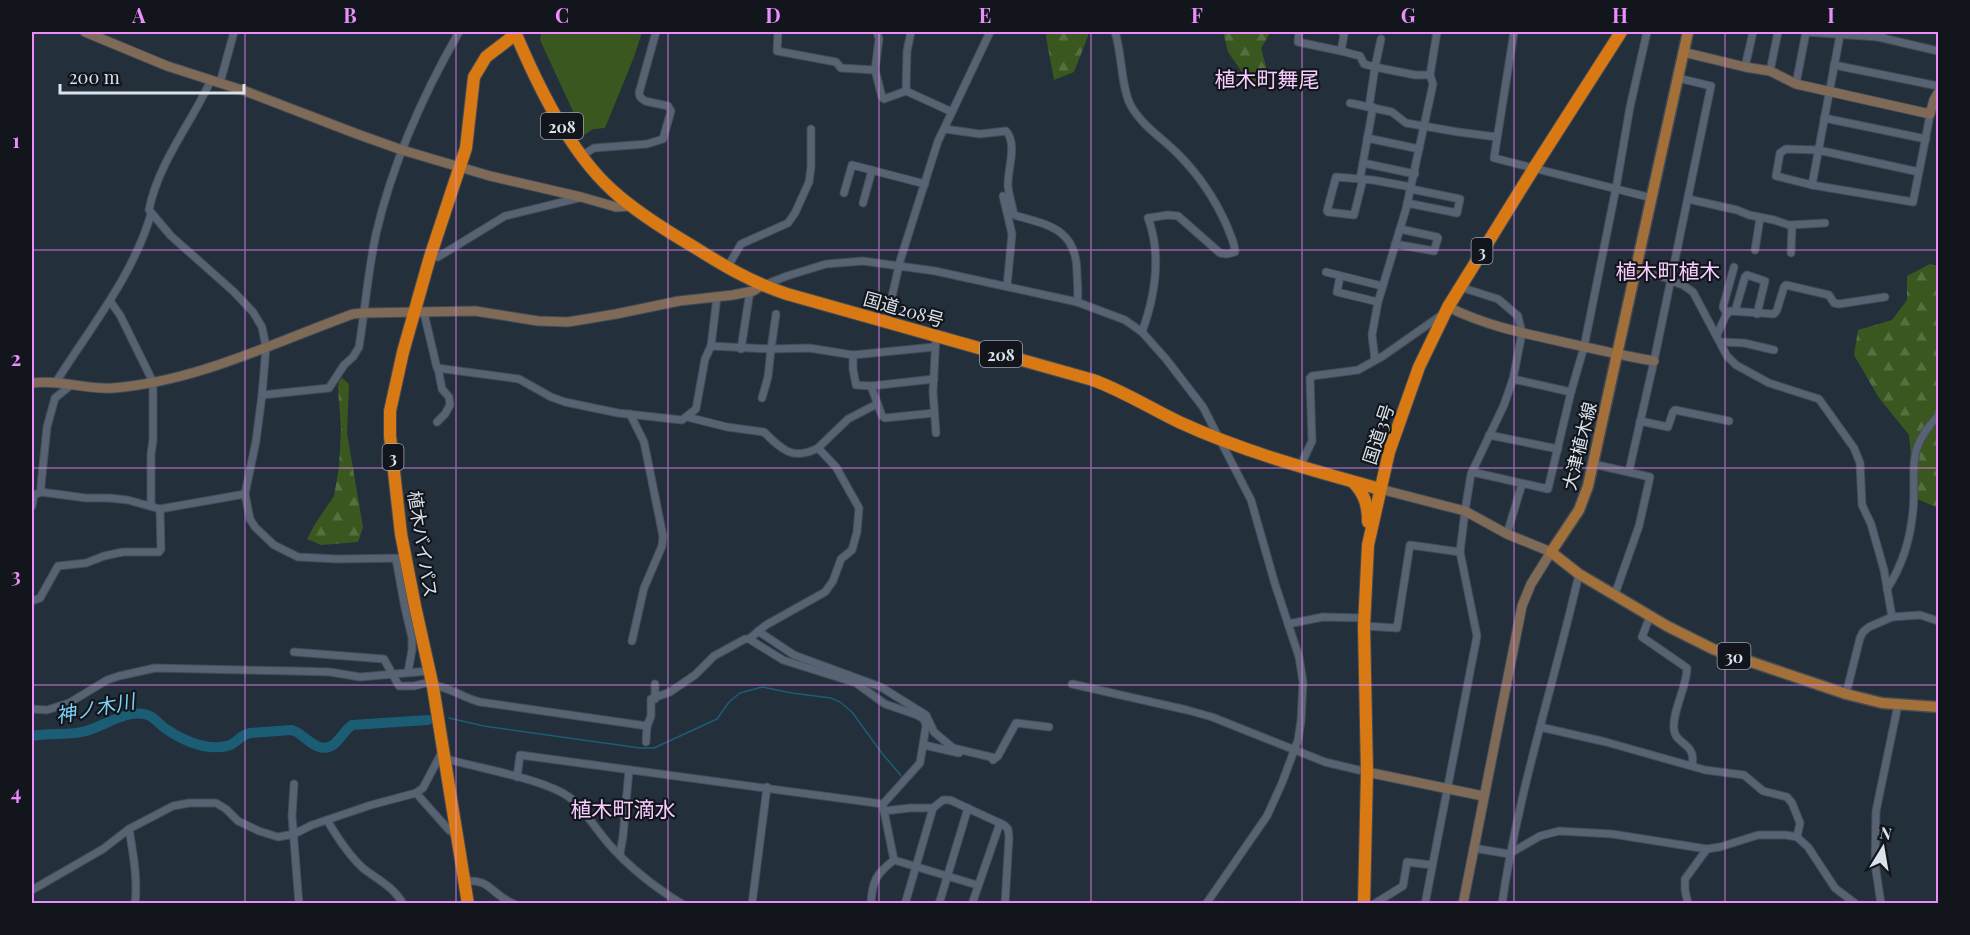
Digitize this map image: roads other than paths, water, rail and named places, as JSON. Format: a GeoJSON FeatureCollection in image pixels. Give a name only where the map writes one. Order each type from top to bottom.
{"type":"FeatureCollection","features":[{"type":"Feature","properties":{"kind":"highway","name":"国道3号"},"geometry":{"type":"LineString","coordinates":[[1365,903],[1368,544],[1389,452],[1419,367],[1460,286],[1621,32]]}},
{"type":"Feature","properties":{"kind":"highway","name":"国道208号"},"geometry":{"type":"LineString","coordinates":[[515,33],[557,120],[581,156],[610,188],[631,206],[756,289],[886,323],[935,342],[1100,382],[1179,422],[1262,456],[1380,489]]}},
{"type":"Feature","properties":{"kind":"highway","name":"植木バイパス"},"geometry":{"type":"LineString","coordinates":[[468,903],[433,687],[401,558],[390,436],[390,411],[393,391],[419,313],[430,257],[466,148],[474,77],[486,57],[515,33]]}},
{"type":"Feature","properties":{"kind":"highway"},"geometry":{"type":"LineString","coordinates":[[1353,482],[1364,495],[1367,505],[1368,544]]}},
{"type":"Feature","properties":{"kind":"main road","name":"大津植木線"},"geometry":{"type":"LineString","coordinates":[[1551,552],[1579,510],[1593,464],[1688,32]]}},
{"type":"Feature","properties":{"kind":"main road","name":"30"},"geometry":{"type":"LineString","coordinates":[[1551,552],[1579,574],[1650,616],[1713,649],[1846,694],[1896,704],[1938,707]]}},
{"type":"Feature","properties":{"kind":"street"},"geometry":{"type":"LineString","coordinates":[[86,32],[167,66],[245,91],[402,150],[616,207],[631,206]]}},
{"type":"Feature","properties":{"kind":"street"},"geometry":{"type":"LineString","coordinates":[[234,32],[215,82],[159,175],[149,210],[171,236],[233,291],[253,312],[262,327],[266,347],[262,395],[256,441],[244,494],[250,519],[274,545],[285,552],[308,558],[401,558],[412,638],[408,672]]}},
{"type":"Feature","properties":{"kind":"street"},"geometry":{"type":"LineString","coordinates":[[262,395],[329,388],[359,347],[376,234],[402,150],[429,89],[459,32]]}},
{"type":"Feature","properties":{"kind":"street"},"geometry":{"type":"LineString","coordinates":[[581,156],[594,148],[647,144],[663,139],[671,111],[668,106],[645,101],[639,93],[656,32]]}},
{"type":"Feature","properties":{"kind":"street"},"geometry":{"type":"LineString","coordinates":[[778,32],[777,51],[836,62],[841,68],[875,70]]}},
{"type":"Feature","properties":{"kind":"street"},"geometry":{"type":"LineString","coordinates":[[877,32],[879,39],[875,70],[882,97],[884,99],[906,91],[952,112]]}},
{"type":"Feature","properties":{"kind":"street"},"geometry":{"type":"LineString","coordinates":[[906,91],[907,51],[911,32]]}},
{"type":"Feature","properties":{"kind":"street"},"geometry":{"type":"LineString","coordinates":[[886,323],[899,266],[938,141],[990,32]]}},
{"type":"Feature","properties":{"kind":"street"},"geometry":{"type":"LineString","coordinates":[[1115,32],[1131,106],[1149,128],[1179,155],[1205,184],[1225,221],[1235,246],[1234,252],[1220,253],[1178,216],[1148,218],[1154,240],[1155,282],[1151,307],[1142,332]]}},
{"type":"Feature","properties":{"kind":"street"},"geometry":{"type":"LineString","coordinates":[[1299,32],[1298,42],[1360,56],[1364,64],[1415,75],[1430,75]]}},
{"type":"Feature","properties":{"kind":"street"},"geometry":{"type":"LineString","coordinates":[[1339,32],[1344,35],[1341,51]]}},
{"type":"Feature","properties":{"kind":"street"},"geometry":{"type":"LineString","coordinates":[[1375,360],[1372,334],[1378,302],[1411,188],[1433,84],[1430,75],[1436,51],[1437,32]]}},
{"type":"Feature","properties":{"kind":"street"},"geometry":{"type":"LineString","coordinates":[[1514,32],[1494,158],[1652,198]]}},
{"type":"Feature","properties":{"kind":"street"},"geometry":{"type":"LineString","coordinates":[[1472,472],[1548,489],[1584,347],[1630,107],[1647,32]]}},
{"type":"Feature","properties":{"kind":"street"},"geometry":{"type":"LineString","coordinates":[[1745,67],[1753,32]]}},
{"type":"Feature","properties":{"kind":"street"},"geometry":{"type":"LineString","coordinates":[[1770,71],[1778,32]]}},
{"type":"Feature","properties":{"kind":"street"},"geometry":{"type":"LineString","coordinates":[[1796,84],[1805,32],[1840,35],[1881,34],[1938,51]]}},
{"type":"Feature","properties":{"kind":"street"},"geometry":{"type":"LineString","coordinates":[[1812,185],[1840,35]]}},
{"type":"Feature","properties":{"kind":"street"},"geometry":{"type":"LineString","coordinates":[[1381,39],[1375,67],[1367,138],[1361,179],[1354,214],[1328,212],[1336,177],[1361,179],[1460,199],[1457,213],[1407,203]]}},
{"type":"Feature","properties":{"kind":"street"},"geometry":{"type":"LineString","coordinates":[[1683,52],[1770,71],[1796,84],[1930,114]]}},
{"type":"Feature","properties":{"kind":"street"},"geometry":{"type":"LineString","coordinates":[[1834,64],[1938,86]]}},
{"type":"Feature","properties":{"kind":"street"},"geometry":{"type":"LineString","coordinates":[[1629,471],[1711,86],[1678,78]]}},
{"type":"Feature","properties":{"kind":"street"},"geometry":{"type":"LineString","coordinates":[[1919,172],[1818,150],[1786,149],[1780,153],[1776,176],[1812,185],[1913,202],[1926,139],[1930,114],[1938,93]]}},
{"type":"Feature","properties":{"kind":"street"},"geometry":{"type":"LineString","coordinates":[[1350,103],[1392,112],[1406,123],[1497,137]]}},
{"type":"Feature","properties":{"kind":"street"},"geometry":{"type":"LineString","coordinates":[[1824,118],[1926,139]]}},
{"type":"Feature","properties":{"kind":"street"},"geometry":{"type":"LineString","coordinates":[[727,268],[741,244],[788,223],[795,213],[809,182],[811,129]]}},
{"type":"Feature","properties":{"kind":"street"},"geometry":{"type":"LineString","coordinates":[[945,129],[980,134],[1006,131],[1009,134],[1011,171],[1008,184],[1014,215],[1014,233],[1012,234],[1007,286]]}},
{"type":"Feature","properties":{"kind":"street"},"geometry":{"type":"LineString","coordinates":[[1367,138],[1419,149]]}},
{"type":"Feature","properties":{"kind":"street"},"geometry":{"type":"LineString","coordinates":[[1363,163],[1414,174]]}},
{"type":"Feature","properties":{"kind":"street"},"geometry":{"type":"LineString","coordinates":[[844,193],[852,165],[925,184]]}},
{"type":"Feature","properties":{"kind":"street"},"geometry":{"type":"LineString","coordinates":[[863,203],[872,170]]}},
{"type":"Feature","properties":{"kind":"street"},"geometry":{"type":"LineString","coordinates":[[1003,196],[1012,234]]}},
{"type":"Feature","properties":{"kind":"street"},"geometry":{"type":"LineString","coordinates":[[430,257],[438,257],[505,216],[581,197]]}},
{"type":"Feature","properties":{"kind":"street"},"geometry":{"type":"LineString","coordinates":[[1688,200],[1734,209],[1792,226],[1825,223]]}},
{"type":"Feature","properties":{"kind":"street"},"geometry":{"type":"LineString","coordinates":[[56,382],[110,301],[146,231],[152,214]]}},
{"type":"Feature","properties":{"kind":"street"},"geometry":{"type":"LineString","coordinates":[[1014,215],[1053,226],[1071,243],[1077,260],[1077,302]]}},
{"type":"Feature","properties":{"kind":"street"},"geometry":{"type":"LineString","coordinates":[[1755,250],[1760,218]]}},
{"type":"Feature","properties":{"kind":"street"},"geometry":{"type":"LineString","coordinates":[[1791,254],[1792,226]]}},
{"type":"Feature","properties":{"kind":"street"},"geometry":{"type":"LineString","coordinates":[[1395,244],[1434,251],[1437,237],[1400,229]]}},
{"type":"Feature","properties":{"kind":"street"},"geometry":{"type":"LineString","coordinates":[[32,383],[56,382],[70,386],[113,388],[153,382],[189,374],[363,313],[475,311],[538,321],[568,322],[756,289],[787,276],[826,264],[863,261],[1007,286],[1077,302],[1125,320],[1142,332],[1203,407],[1221,439],[1231,464],[1246,487],[1299,657],[1303,682],[1301,721],[1295,751],[1282,783],[1267,816],[1206,903]]}},
{"type":"Feature","properties":{"kind":"street"},"geometry":{"type":"LineString","coordinates":[[1719,339],[1727,314],[1723,307],[1734,267]]}},
{"type":"Feature","properties":{"kind":"street"},"geometry":{"type":"LineString","coordinates":[[1326,272],[1382,286]]}},
{"type":"Feature","properties":{"kind":"street"},"geometry":{"type":"LineString","coordinates":[[1636,272],[1671,280],[1693,291],[1727,356],[1736,365],[1769,383],[1819,399],[1854,448],[1860,464],[1862,505],[1871,524],[1884,570],[1892,617]]}},
{"type":"Feature","properties":{"kind":"street"},"geometry":{"type":"LineString","coordinates":[[1736,311],[1747,275],[1765,281],[1757,314]]}},
{"type":"Feature","properties":{"kind":"street"},"geometry":{"type":"LineString","coordinates":[[1340,276],[1337,292],[1378,302]]}},
{"type":"Feature","properties":{"kind":"street"},"geometry":{"type":"LineString","coordinates":[[1727,314],[1736,311],[1768,315],[1776,313],[1786,285],[1829,295],[1834,303],[1839,304],[1886,297]]}},
{"type":"Feature","properties":{"kind":"street"},"geometry":{"type":"LineString","coordinates":[[1425,903],[1477,636],[1460,552],[1465,511],[1472,472],[1504,405],[1513,379],[1522,333],[1518,316],[1498,299],[1460,286]]}},
{"type":"Feature","properties":{"kind":"street"},"geometry":{"type":"LineString","coordinates":[[741,349],[756,289]]}},
{"type":"Feature","properties":{"kind":"street"},"geometry":{"type":"LineString","coordinates":[[438,368],[519,379],[565,402],[618,413],[681,420],[696,409],[704,366],[711,346],[717,297]]}},
{"type":"Feature","properties":{"kind":"street"},"geometry":{"type":"LineString","coordinates":[[110,301],[120,315],[153,382],[151,506]]}},
{"type":"Feature","properties":{"kind":"street"},"geometry":{"type":"LineString","coordinates":[[1300,467],[1312,441],[1310,378],[1358,370],[1447,310],[1495,327],[1617,355],[1654,361]]}},
{"type":"Feature","properties":{"kind":"street"},"geometry":{"type":"LineString","coordinates":[[419,313],[430,333],[442,389],[449,397],[450,405],[445,414],[436,422]]}},
{"type":"Feature","properties":{"kind":"street"},"geometry":{"type":"LineString","coordinates":[[762,398],[768,377],[776,314]]}},
{"type":"Feature","properties":{"kind":"street"},"geometry":{"type":"LineString","coordinates":[[1719,339],[1774,350]]}},
{"type":"Feature","properties":{"kind":"street"},"geometry":{"type":"LineString","coordinates":[[711,346],[741,349],[809,348],[853,355],[935,342],[936,433]]}},
{"type":"Feature","properties":{"kind":"street"},"geometry":{"type":"LineString","coordinates":[[853,355],[857,387],[934,379]]}},
{"type":"Feature","properties":{"kind":"street"},"geometry":{"type":"LineString","coordinates":[[1513,379],[1571,392]]}},
{"type":"Feature","properties":{"kind":"street"},"geometry":{"type":"LineString","coordinates":[[42,492],[47,427],[55,398],[70,386]]}},
{"type":"Feature","properties":{"kind":"street"},"geometry":{"type":"LineString","coordinates":[[871,386],[882,416],[885,418],[934,412]]}},
{"type":"Feature","properties":{"kind":"street"},"geometry":{"type":"LineString","coordinates":[[687,417],[727,427],[764,432],[775,445],[795,454],[807,454],[818,448],[848,419],[877,404]]}},
{"type":"Feature","properties":{"kind":"street"},"geometry":{"type":"LineString","coordinates":[[1641,421],[1668,427],[1672,412],[1676,410],[1729,421]]}},
{"type":"Feature","properties":{"kind":"street"},"geometry":{"type":"LineString","coordinates":[[630,414],[644,442],[663,536],[662,546],[644,588],[632,641]]}},
{"type":"Feature","properties":{"kind":"street"},"geometry":{"type":"LineString","coordinates":[[1887,590],[1905,554],[1910,532],[1917,444],[1938,416]]}},
{"type":"Feature","properties":{"kind":"street"},"geometry":{"type":"LineString","coordinates":[[1489,435],[1558,449]]}},
{"type":"Feature","properties":{"kind":"street"},"geometry":{"type":"LineString","coordinates":[[749,639],[758,631],[825,592],[833,581],[841,559],[852,550],[857,532],[859,508],[836,466],[818,448]]}},
{"type":"Feature","properties":{"kind":"street"},"geometry":{"type":"LineString","coordinates":[[1593,464],[1650,477],[1639,526],[1615,594]]}},
{"type":"Feature","properties":{"kind":"street"},"geometry":{"type":"LineString","coordinates":[[1508,534],[1522,484]]}},
{"type":"Feature","properties":{"kind":"street"},"geometry":{"type":"LineString","coordinates":[[1367,624],[1369,623],[1368,602],[1380,489],[1465,511],[1508,534],[1551,552],[1522,606],[1463,903]]}},
{"type":"Feature","properties":{"kind":"street"},"geometry":{"type":"LineString","coordinates":[[32,506],[34,495],[42,492],[86,498],[110,498],[160,508],[244,494]]}},
{"type":"Feature","properties":{"kind":"street"},"geometry":{"type":"LineString","coordinates":[[32,601],[40,598],[58,566],[86,563],[123,552],[159,552],[161,549],[160,508]]}},
{"type":"Feature","properties":{"kind":"street"},"geometry":{"type":"LineString","coordinates":[[1288,624],[1323,617],[1397,628],[1410,544],[1460,552]]}},
{"type":"Feature","properties":{"kind":"street"},"geometry":{"type":"LineString","coordinates":[[1502,903],[1509,854],[1579,574]]}},
{"type":"Feature","properties":{"kind":"street"},"geometry":{"type":"LineString","coordinates":[[1846,694],[1863,632],[1892,617],[1920,615],[1938,621]]}},
{"type":"Feature","properties":{"kind":"street"},"geometry":{"type":"LineString","coordinates":[[1650,616],[1642,637],[1677,660],[1687,670],[1673,727],[1677,737],[1690,748],[1692,765]]}},
{"type":"Feature","properties":{"kind":"street"},"geometry":{"type":"LineString","coordinates":[[758,631],[794,655],[881,687],[926,715],[934,732],[953,747],[995,758]]}},
{"type":"Feature","properties":{"kind":"street"},"geometry":{"type":"LineString","coordinates":[[646,742],[647,726],[651,716],[651,699],[670,692],[695,675],[714,656],[744,639],[749,639],[783,660],[856,683],[885,704],[924,719],[926,726],[920,763],[883,807]]}},
{"type":"Feature","properties":{"kind":"street"},"geometry":{"type":"LineString","coordinates":[[294,652],[384,659],[399,686],[426,683],[480,702],[647,726]]}},
{"type":"Feature","properties":{"kind":"street"},"geometry":{"type":"LineString","coordinates":[[32,709],[47,710],[69,703],[106,680],[154,668],[330,672],[360,677],[429,671]]}},
{"type":"Feature","properties":{"kind":"street"},"geometry":{"type":"LineString","coordinates":[[655,684],[655,699]]}},
{"type":"Feature","properties":{"kind":"street"},"geometry":{"type":"LineString","coordinates":[[1071,684],[1212,717],[1325,762],[1483,796]]}},
{"type":"Feature","properties":{"kind":"street"},"geometry":{"type":"LineString","coordinates":[[1881,903],[1875,864],[1876,812],[1898,705],[1896,704]]}},
{"type":"Feature","properties":{"kind":"street"},"geometry":{"type":"LineString","coordinates":[[924,745],[992,761],[998,756],[1016,723],[1049,727]]}},
{"type":"Feature","properties":{"kind":"street"},"geometry":{"type":"LineString","coordinates":[[1540,727],[1606,742],[1705,770],[1741,774],[1762,791],[1787,797],[1800,823],[1797,837]]}},
{"type":"Feature","properties":{"kind":"street"},"geometry":{"type":"LineString","coordinates":[[517,777],[520,755],[767,787],[883,807],[933,808]]}},
{"type":"Feature","properties":{"kind":"street"},"geometry":{"type":"LineString","coordinates":[[32,890],[102,849],[129,829],[173,806],[189,803],[216,803],[238,821],[278,837],[294,834],[327,820],[400,796],[416,793],[423,788],[443,756],[548,787],[569,798],[609,845],[666,893],[682,903]]}},
{"type":"Feature","properties":{"kind":"street"},"geometry":{"type":"LineString","coordinates":[[620,854],[629,770]]}},
{"type":"Feature","properties":{"kind":"street"},"geometry":{"type":"LineString","coordinates":[[294,784],[292,816],[299,903]]}},
{"type":"Feature","properties":{"kind":"street"},"geometry":{"type":"LineString","coordinates":[[752,903],[767,787]]}},
{"type":"Feature","properties":{"kind":"street"},"geometry":{"type":"LineString","coordinates":[[416,793],[456,835]]}},
{"type":"Feature","properties":{"kind":"street"},"geometry":{"type":"LineString","coordinates":[[905,903],[933,808],[943,800],[950,800],[1008,829],[1010,837],[1005,903]]}},
{"type":"Feature","properties":{"kind":"street"},"geometry":{"type":"LineString","coordinates":[[883,807],[894,860]]}},
{"type":"Feature","properties":{"kind":"street"},"geometry":{"type":"LineString","coordinates":[[939,903],[968,808]]}},
{"type":"Feature","properties":{"kind":"street"},"geometry":{"type":"LineString","coordinates":[[327,820],[353,857],[403,903]]}},
{"type":"Feature","properties":{"kind":"street"},"geometry":{"type":"LineString","coordinates":[[972,903],[1000,823]]}},
{"type":"Feature","properties":{"kind":"street"},"geometry":{"type":"LineString","coordinates":[[129,829],[134,858],[135,903]]}},
{"type":"Feature","properties":{"kind":"street"},"geometry":{"type":"LineString","coordinates":[[1473,848],[1509,854],[1540,836],[1559,831],[1612,834],[1707,849],[1758,835],[1786,835],[1797,837],[1808,847],[1835,888],[1856,903]]}},
{"type":"Feature","properties":{"kind":"street"},"geometry":{"type":"LineString","coordinates":[[1688,903],[1685,890],[1686,879],[1707,849]]}},
{"type":"Feature","properties":{"kind":"street"},"geometry":{"type":"LineString","coordinates":[[894,860],[977,885]]}},
{"type":"Feature","properties":{"kind":"street"},"geometry":{"type":"LineString","coordinates":[[871,903],[875,878],[894,860]]}},
{"type":"Feature","properties":{"kind":"street"},"geometry":{"type":"LineString","coordinates":[[1374,903],[1403,886],[1407,862],[1432,865]]}},
{"type":"Feature","properties":{"kind":"street"},"geometry":{"type":"LineString","coordinates":[[463,881],[485,882],[502,899],[514,903]]}},
{"type":"Feature","properties":{"kind":"waterway"},"geometry":{"type":"LineString","coordinates":[[449,718],[484,726],[654,748],[717,719],[729,702],[740,693],[762,687],[831,698],[840,702],[852,712],[903,778]]}},
{"type":"Feature","properties":{"kind":"waterway","name":"神ノ木川"},"geometry":{"type":"LineString","coordinates":[[32,736],[80,732],[140,713],[151,716],[180,737],[203,746],[227,746],[250,733],[291,730],[296,731],[315,745],[327,748],[333,745],[352,725],[428,720]]}},
{"type":"Feature","properties":{"kind":"district","name":"植木町舞尾"},"geometry":{"type":"Point","coordinates":[1267,78]}},
{"type":"Feature","properties":{"kind":"district","name":"植木町植木"},"geometry":{"type":"Point","coordinates":[1668,270]}},
{"type":"Feature","properties":{"kind":"district","name":"植木町滴水"},"geometry":{"type":"Point","coordinates":[623,808]}}]}
